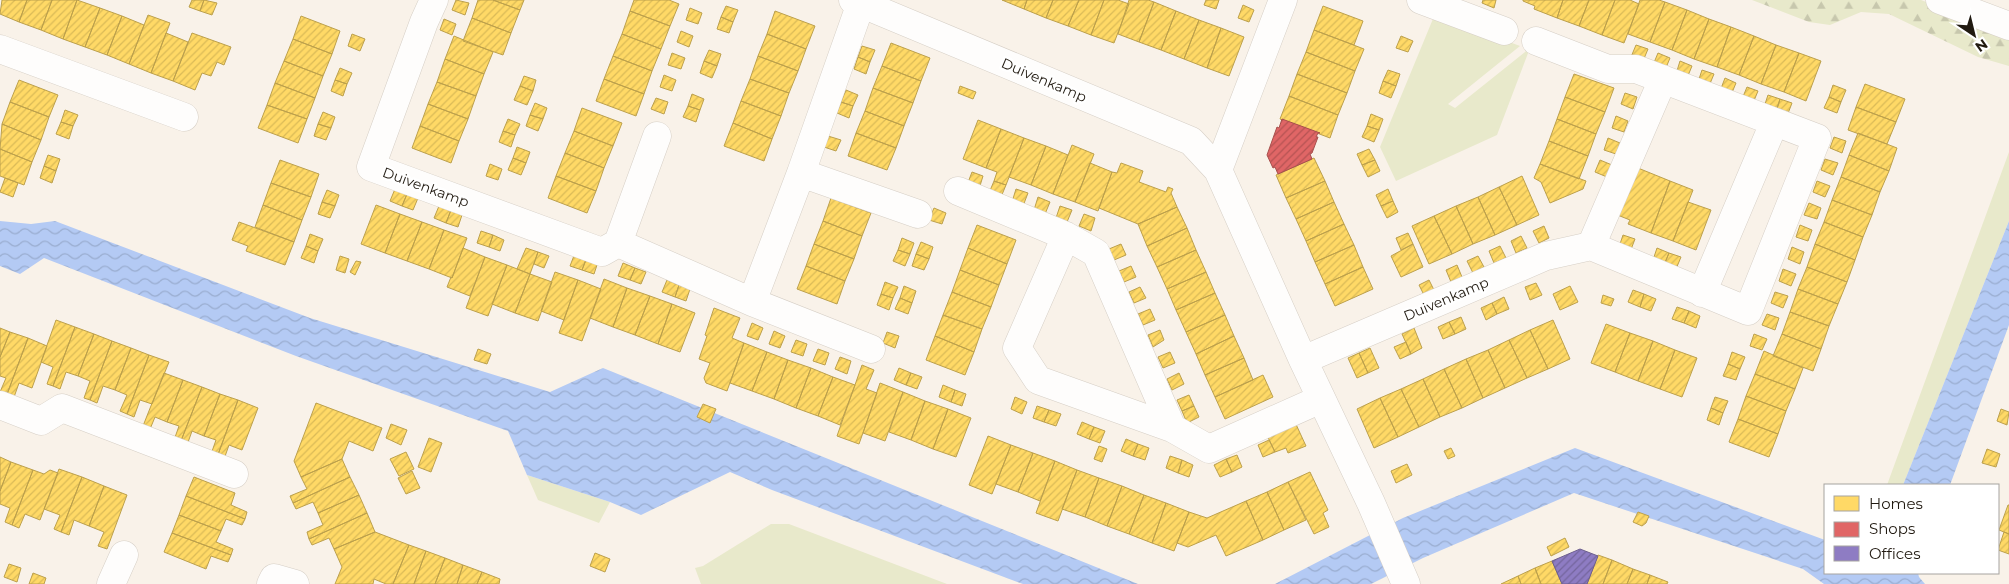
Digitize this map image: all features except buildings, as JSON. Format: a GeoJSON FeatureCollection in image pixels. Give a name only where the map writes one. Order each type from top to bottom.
{"type":"FeatureCollection","features":[{"type":"Feature","properties":{"kind":"street","name":"Duivenkamp"},"geometry":{"type":"LineString","coordinates":[[434,0],[424,22],[371,166],[602,252],[618,243]]}},
{"type":"Feature","properties":{"kind":"street"},"geometry":{"type":"LineString","coordinates":[[1218,170],[1283,0]]}},
{"type":"Feature","properties":{"kind":"street"},"geometry":{"type":"LineString","coordinates":[[1421,0],[1504,32]]}},
{"type":"Feature","properties":{"kind":"street"},"geometry":{"type":"LineString","coordinates":[[1940,0],[2009,26]]}},
{"type":"Feature","properties":{"kind":"street","name":"Duivenkamp"},"geometry":{"type":"LineString","coordinates":[[752,302],[801,173],[857,2],[1191,142],[1218,170],[1303,360],[1406,582]]}},
{"type":"Feature","properties":{"kind":"street"},"geometry":{"type":"LineString","coordinates":[[1536,41],[1608,68],[1636,69],[1663,79],[1774,123],[1816,138],[1748,311],[1591,246],[1663,79]]}},
{"type":"Feature","properties":{"kind":"street"},"geometry":{"type":"LineString","coordinates":[[0,49],[184,117]]}},
{"type":"Feature","properties":{"kind":"street"},"geometry":{"type":"LineString","coordinates":[[1702,293],[1774,123]]}},
{"type":"Feature","properties":{"kind":"street"},"geometry":{"type":"LineString","coordinates":[[657,136],[618,243],[752,302],[871,349]]}},
{"type":"Feature","properties":{"kind":"street"},"geometry":{"type":"LineString","coordinates":[[801,173],[918,214]]}},
{"type":"Feature","properties":{"kind":"street"},"geometry":{"type":"LineString","coordinates":[[958,192],[1066,236],[1096,252],[1172,428]]}},
{"type":"Feature","properties":{"kind":"street"},"geometry":{"type":"LineString","coordinates":[[1066,236],[1017,348],[1038,380],[1172,428],[1209,449],[1321,399]]}},
{"type":"Feature","properties":{"kind":"street","name":"Duivenkamp"},"geometry":{"type":"LineString","coordinates":[[1303,360],[1546,256],[1591,246]]}},
{"type":"Feature","properties":{"kind":"street"},"geometry":{"type":"LineString","coordinates":[[0,405],[41,421],[62,408],[234,474]]}},
{"type":"Feature","properties":{"kind":"street"},"geometry":{"type":"LineString","coordinates":[[111,584],[124,554]]}},
{"type":"Feature","properties":{"kind":"street"},"geometry":{"type":"LineString","coordinates":[[271,584],[274,578],[295,584]]}},
{"type":"Feature","properties":{"kind":"green space"},"geometry":{"type":"Polygon","coordinates":[[[1752,0],[1921,0],[2009,34],[2009,66],[1978,57],[1889,14],[1861,12],[1830,25],[1809,22],[1752,0]]]}},
{"type":"Feature","properties":{"kind":"green space"},"geometry":{"type":"Polygon","coordinates":[[[1435,14],[1520,46],[1448,104],[1455,108],[1530,48],[1497,135],[1396,181],[1380,147],[1435,14]]]}},
{"type":"Feature","properties":{"kind":"green space"},"geometry":{"type":"Polygon","coordinates":[[[2009,152],[2009,221],[1903,484],[1887,484],[2009,152]]]}},
{"type":"Feature","properties":{"kind":"green space"},"geometry":{"type":"Polygon","coordinates":[[[527,475],[610,502],[599,523],[538,500],[527,475]]]}},
{"type":"Feature","properties":{"kind":"green space"},"geometry":{"type":"Polygon","coordinates":[[[771,524],[789,524],[947,584],[701,584],[695,568],[703,566],[771,524]]]}},
{"type":"Feature","properties":{"kind":"water"},"geometry":{"type":"Polygon","coordinates":[[[0,221],[31,224],[55,221],[310,318],[550,392],[603,368],[1138,584],[1023,584],[772,490],[730,472],[641,515],[610,502],[527,475],[508,431],[296,356],[44,258],[20,274],[0,266],[0,221]]]}},
{"type":"Feature","properties":{"kind":"water"},"geometry":{"type":"Polygon","coordinates":[[[2009,221],[2009,325],[1950,484],[1903,484],[2009,221]]]}},
{"type":"Feature","properties":{"kind":"water"},"geometry":{"type":"Polygon","coordinates":[[[1575,448],[1824,540],[1824,574],[1918,574],[1925,584],[1824,584],[1803,569],[1574,493],[1423,558],[1371,584],[1275,584],[1403,518],[1575,448]]]}}]}
